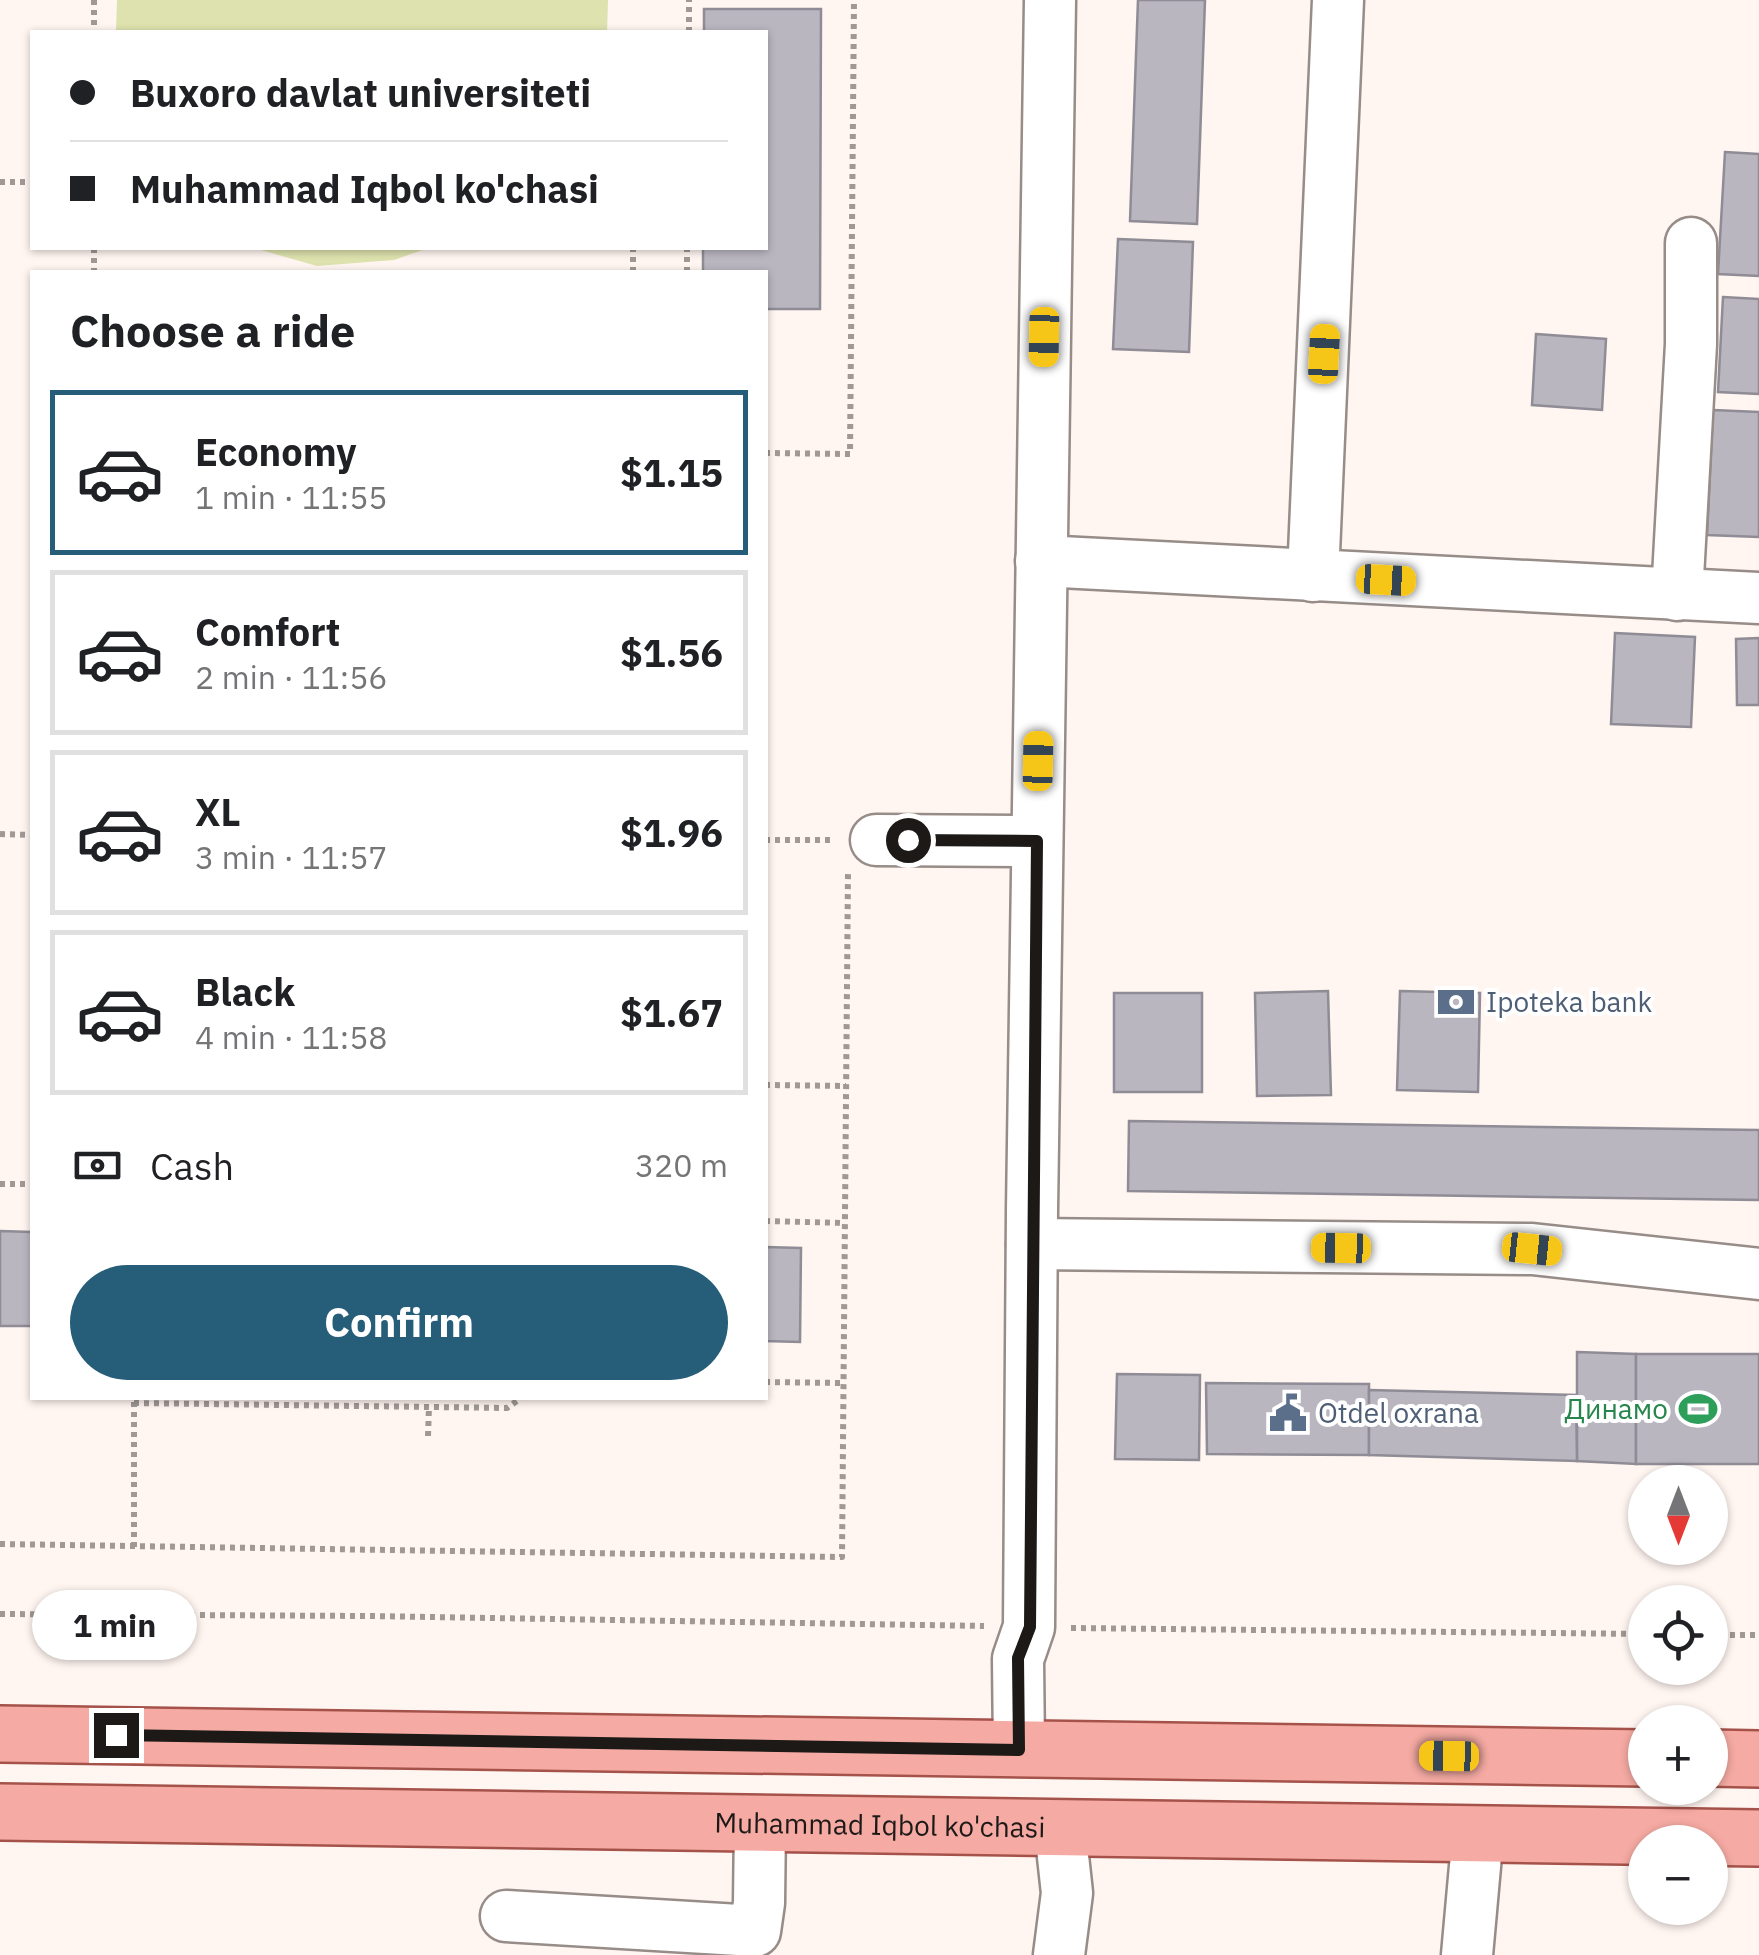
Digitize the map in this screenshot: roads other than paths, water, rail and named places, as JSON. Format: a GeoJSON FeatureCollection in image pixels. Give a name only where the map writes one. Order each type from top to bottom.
{"type":"FeatureCollection","features":[{"type":"Feature","properties":{"kind":"main road"},"geometry":{"type":"LineString","coordinates":[[0,1734],[1628,1758]]}},
{"type":"Feature","properties":{"kind":"main road"},"geometry":{"type":"LineString","coordinates":[[1728,1758],[1759,1759]]}},
{"type":"Feature","properties":{"kind":"main road","name":"Muhammad Iqbol ko'chasi"},"geometry":{"type":"LineString","coordinates":[[0,1812],[1759,1838]]}},
{"type":"Feature","properties":{"kind":"lane"},"geometry":{"type":"LineString","coordinates":[[1019,1750],[1018,1658],[1030,1627],[1050,0]]}},
{"type":"Feature","properties":{"kind":"lane"},"geometry":{"type":"LineString","coordinates":[[1313,576],[1338,0]]}},
{"type":"Feature","properties":{"kind":"lane"},"geometry":{"type":"LineString","coordinates":[[1678,595],[1691,344],[1691,243]]}},
{"type":"Feature","properties":{"kind":"lane"},"geometry":{"type":"LineString","coordinates":[[1041,561],[1759,598]]}},
{"type":"Feature","properties":{"kind":"lane"},"geometry":{"type":"LineString","coordinates":[[862,840],[1037,841]]}},
{"type":"Feature","properties":{"kind":"lane"},"geometry":{"type":"LineString","coordinates":[[1032,1244],[1532,1249],[1759,1274]]}},
{"type":"Feature","properties":{"kind":"lane"},"geometry":{"type":"LineString","coordinates":[[506,1916],[755,1931],[760,1824]]}},
{"type":"Feature","properties":{"kind":"lane"},"geometry":{"type":"LineString","coordinates":[[1059,1955],[1067,1893],[1060,1829]]}},
{"type":"Feature","properties":{"kind":"lane"},"geometry":{"type":"LineString","coordinates":[[1467,1955],[1478,1833]]}},
{"type":"Feature","properties":{"kind":"place","name":"Ipoteka bank"},"geometry":{"type":"Point","coordinates":[1456,1002]}},
{"type":"Feature","properties":{"kind":"place","name":"Динамо"},"geometry":{"type":"Point","coordinates":[1698,1409]}},
{"type":"Feature","properties":{"kind":"place","name":"Otdel oxrana"},"geometry":{"type":"Point","coordinates":[1288,1413]}}]}
